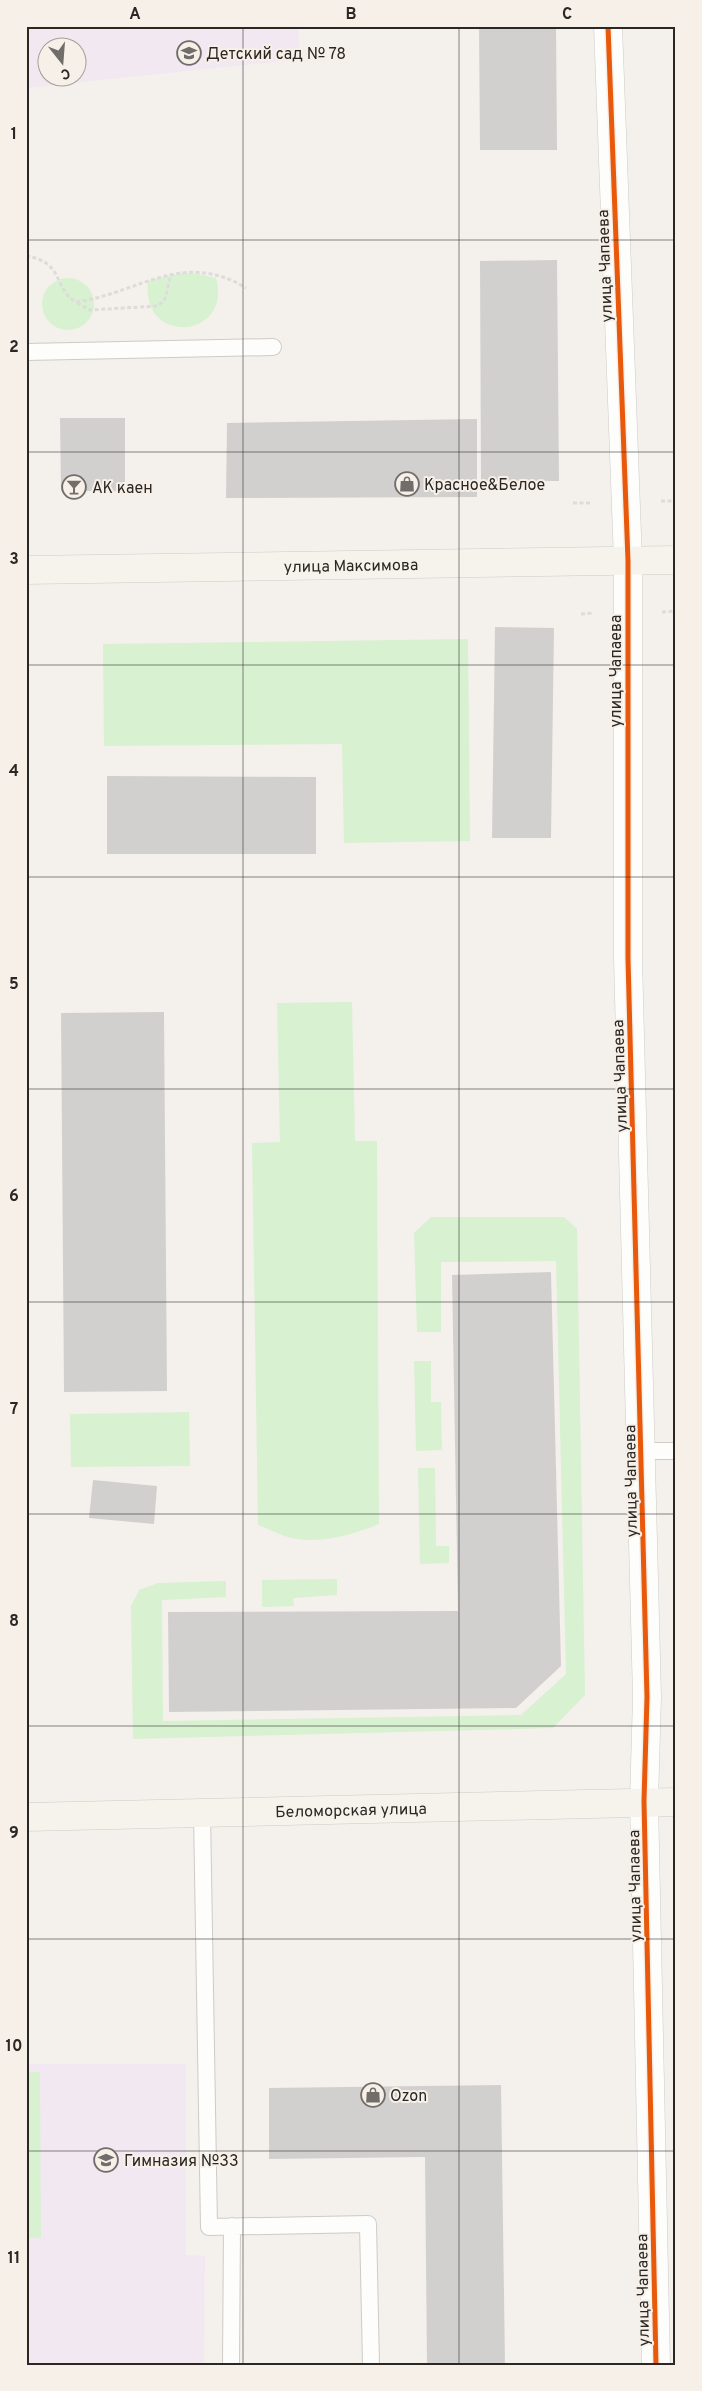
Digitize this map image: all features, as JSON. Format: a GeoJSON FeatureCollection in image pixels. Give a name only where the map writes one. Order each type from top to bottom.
{"type":"FeatureCollection","features":[{"type":"Feature","properties":{"kind":"main road","name":"улица Максимова"},"geometry":{"type":"LineString","coordinates":[[26,570],[676,560]]}},
{"type":"Feature","properties":{"kind":"main road","name":"Беломорская улица"},"geometry":{"type":"LineString","coordinates":[[26,1816],[577,1806],[676,1802]]}},
{"type":"Feature","properties":{"kind":"street","name":"улица Чапаева"},"geometry":{"type":"LineString","coordinates":[[608,26],[628,561],[628,958],[647,1696],[644,1802],[656,2365]]}},
{"type":"Feature","properties":{"kind":"lane"},"geometry":{"type":"LineString","coordinates":[[26,352],[273,347]]}},
{"type":"Feature","properties":{"kind":"lane"},"geometry":{"type":"LineString","coordinates":[[642,1451],[676,1451]]}},
{"type":"Feature","properties":{"kind":"lane"},"geometry":{"type":"LineString","coordinates":[[202,1813],[209,2227],[368,2224],[371,2365]]}},
{"type":"Feature","properties":{"kind":"lane"},"geometry":{"type":"LineString","coordinates":[[231,2365],[232,2226]]}},
{"type":"Feature","properties":{"kind":"path"},"geometry":{"type":"LineString","coordinates":[[26,256],[51,266],[57,274],[66,295],[90,310],[123,307],[153,308],[158,306],[165,299],[171,274]]}},
{"type":"Feature","properties":{"kind":"path"},"geometry":{"type":"LineString","coordinates":[[76,302],[95,299],[147,280],[171,274],[195,272],[218,276],[246,288]]}},
{"type":"Feature","properties":{"kind":"shaded area","name":"Детский сад № 78"},"geometry":{"type":"Polygon","coordinates":[[[26,26],[298,26],[301,59],[88,81],[88,38],[38,38],[38,87],[26,88],[26,26]]]}},
{"type":"Feature","properties":{"kind":"shaded area","name":"Гимназия №33"},"geometry":{"type":"Polygon","coordinates":[[[26,2064],[186,2064],[186,2255],[205,2256],[204,2365],[26,2365],[26,2064]]]}},
{"type":"Feature","properties":{"kind":"green space"},"geometry":{"type":"Polygon","coordinates":[[[182,273],[216,278],[218,298],[211,313],[200,323],[185,327],[170,325],[158,317],[149,302],[148,281],[182,273]]]}},
{"type":"Feature","properties":{"kind":"green space"},"geometry":{"type":"Polygon","coordinates":[[[68,278],[82,282],[90,290],[94,304],[90,318],[82,326],[68,330],[54,326],[46,318],[42,304],[46,290],[54,282],[68,278]]]}},
{"type":"Feature","properties":{"kind":"green space"},"geometry":{"type":"Polygon","coordinates":[[[468,639],[470,841],[344,843],[342,744],[104,746],[103,644],[468,639]]]}},
{"type":"Feature","properties":{"kind":"green space"},"geometry":{"type":"Polygon","coordinates":[[[352,1002],[355,1141],[377,1141],[379,1524],[358,1532],[336,1537],[302,1540],[287,1537],[258,1525],[252,1143],[280,1142],[277,1003],[352,1002]]]}},
{"type":"Feature","properties":{"kind":"green space"},"geometry":{"type":"Polygon","coordinates":[[[431,1217],[564,1217],[577,1229],[585,1695],[553,1728],[133,1739],[131,1606],[139,1590],[158,1583],[226,1581],[226,1597],[162,1600],[163,1721],[521,1715],[566,1674],[556,1261],[441,1262],[441,1332],[417,1332],[414,1233],[431,1217]]]}},
{"type":"Feature","properties":{"kind":"green space"},"geometry":{"type":"Polygon","coordinates":[[[414,1361],[431,1361],[431,1402],[441,1402],[442,1450],[416,1451],[414,1361]]]}},
{"type":"Feature","properties":{"kind":"green space"},"geometry":{"type":"Polygon","coordinates":[[[26,1406],[29,1550],[26,1550],[26,1406]]]}},
{"type":"Feature","properties":{"kind":"green space"},"geometry":{"type":"Polygon","coordinates":[[[189,1412],[190,1466],[71,1467],[70,1414],[189,1412]]]}},
{"type":"Feature","properties":{"kind":"green space"},"geometry":{"type":"Polygon","coordinates":[[[418,1468],[435,1468],[436,1546],[449,1546],[449,1563],[420,1564],[418,1468]]]}},
{"type":"Feature","properties":{"kind":"green space"},"geometry":{"type":"Polygon","coordinates":[[[337,1579],[337,1595],[293,1598],[294,1606],[262,1607],[262,1580],[337,1579]]]}},
{"type":"Feature","properties":{"kind":"green space"},"geometry":{"type":"Polygon","coordinates":[[[26,2072],[40,2072],[41,2238],[26,2238],[26,2072]]]}},
{"type":"Feature","properties":{"kind":"building"},"geometry":{"type":"Polygon","coordinates":[[[479,26],[556,26],[557,150],[480,150],[479,26]]]}},
{"type":"Feature","properties":{"kind":"building"},"geometry":{"type":"Polygon","coordinates":[[[557,260],[559,481],[481,481],[480,261],[557,260]]]}},
{"type":"Feature","properties":{"kind":"building"},"geometry":{"type":"Polygon","coordinates":[[[60,418],[125,418],[125,491],[61,491],[60,418]]]}},
{"type":"Feature","properties":{"kind":"building"},"geometry":{"type":"Polygon","coordinates":[[[477,419],[477,497],[226,498],[227,423],[477,419]]]}},
{"type":"Feature","properties":{"kind":"building"},"geometry":{"type":"Polygon","coordinates":[[[495,627],[554,628],[551,838],[492,838],[495,627]]]}},
{"type":"Feature","properties":{"kind":"building"},"geometry":{"type":"Polygon","coordinates":[[[107,776],[316,777],[316,854],[107,854],[107,776]]]}},
{"type":"Feature","properties":{"kind":"building"},"geometry":{"type":"Polygon","coordinates":[[[164,1012],[167,1391],[64,1392],[61,1013],[164,1012]]]}},
{"type":"Feature","properties":{"kind":"building"},"geometry":{"type":"Polygon","coordinates":[[[551,1272],[561,1666],[516,1708],[169,1712],[168,1612],[458,1611],[452,1275],[551,1272]]]}},
{"type":"Feature","properties":{"kind":"building"},"geometry":{"type":"Polygon","coordinates":[[[93,1480],[157,1486],[154,1524],[89,1518],[93,1480]]]}},
{"type":"Feature","properties":{"kind":"building"},"geometry":{"type":"Polygon","coordinates":[[[501,2085],[505,2365],[427,2365],[425,2157],[269,2159],[269,2088],[501,2085]]]}},
{"type":"Feature","properties":{"kind":"cycle path"},"geometry":{"type":"LineString","coordinates":[[608,26],[628,561],[628,958],[647,1697],[644,1801],[656,2365]]}},
{"type":"Feature","properties":{"kind":"place","name":"Детский сад № 78"},"geometry":{"type":"Point","coordinates":[189,53]}},
{"type":"Feature","properties":{"kind":"place","name":"Красное&Белое"},"geometry":{"type":"Point","coordinates":[407,484]}},
{"type":"Feature","properties":{"kind":"place","name":"АК каен"},"geometry":{"type":"Point","coordinates":[74,487]}},
{"type":"Feature","properties":{"kind":"place","name":"Ozon"},"geometry":{"type":"Point","coordinates":[373,2095]}},
{"type":"Feature","properties":{"kind":"place","name":"Гимназия №33"},"geometry":{"type":"Point","coordinates":[106,2160]}}]}
